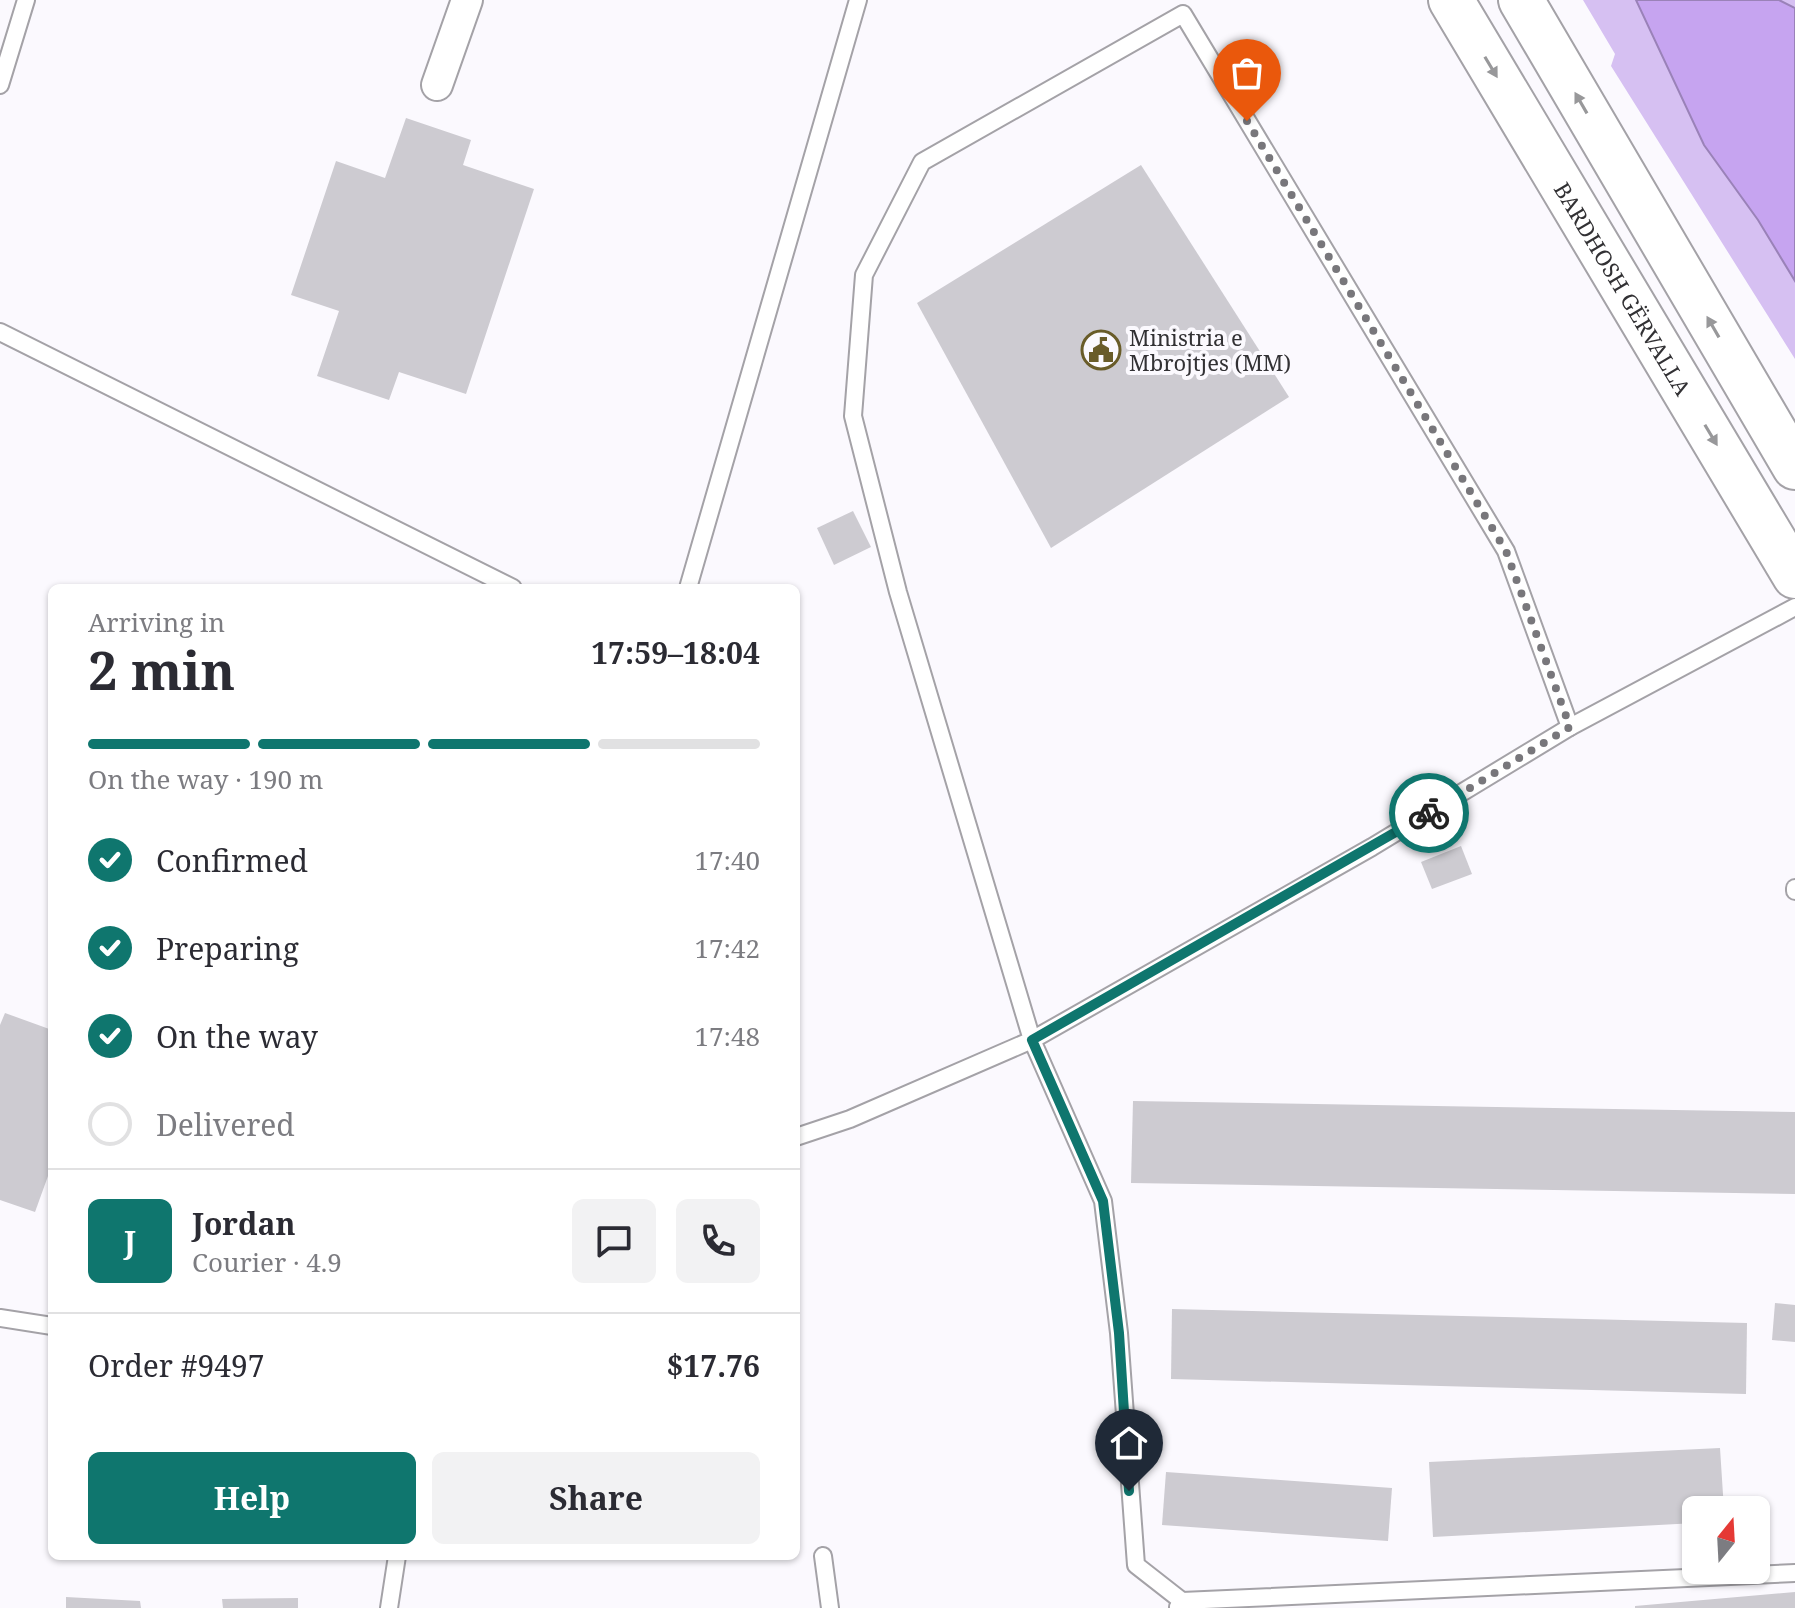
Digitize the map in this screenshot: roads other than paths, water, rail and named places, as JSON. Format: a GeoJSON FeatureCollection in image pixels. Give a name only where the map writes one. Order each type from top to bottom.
{"type":"FeatureCollection","features":[{"type":"Feature","properties":{"kind":"highway","name":"BARDHOSH GËRVALLA"},"geometry":{"type":"LineString","coordinates":[[1451,0],[1795,576]]}},
{"type":"Feature","properties":{"kind":"highway"},"geometry":{"type":"LineString","coordinates":[[1521,0],[1795,467]]}},
{"type":"Feature","properties":{"kind":"street"},"geometry":{"type":"LineString","coordinates":[[437,85],[467,0]]}},
{"type":"Feature","properties":{"kind":"lane"},"geometry":{"type":"LineString","coordinates":[[0,85],[6,40],[26,0]]}},
{"type":"Feature","properties":{"kind":"lane"},"geometry":{"type":"LineString","coordinates":[[689,584],[858,0]]}},
{"type":"Feature","properties":{"kind":"lane"},"geometry":{"type":"LineString","coordinates":[[1570,727],[1506,551],[1183,14],[922,162],[864,275],[853,416],[898,592],[1032,1040],[1103,1201],[1119,1333],[1136,1565],[1180,1604],[1795,1573]]}},
{"type":"Feature","properties":{"kind":"lane"},"geometry":{"type":"LineString","coordinates":[[0,332],[505,584]]}},
{"type":"Feature","properties":{"kind":"lane"},"geometry":{"type":"LineString","coordinates":[[800,1136],[850,1119],[1032,1040],[1372,847],[1570,727],[1795,607]]}},
{"type":"Feature","properties":{"kind":"lane"},"geometry":{"type":"LineString","coordinates":[[0,1318],[48,1325]]}},
{"type":"Feature","properties":{"kind":"lane"},"geometry":{"type":"LineString","coordinates":[[823,1556],[830,1608]]}},
{"type":"Feature","properties":{"kind":"lane"},"geometry":{"type":"LineString","coordinates":[[389,1608],[396,1560]]}},
{"type":"Feature","properties":{"kind":"place","name":"Ministria e Mbrojtjes (MM)"},"geometry":{"type":"Point","coordinates":[1101,350]}}]}
